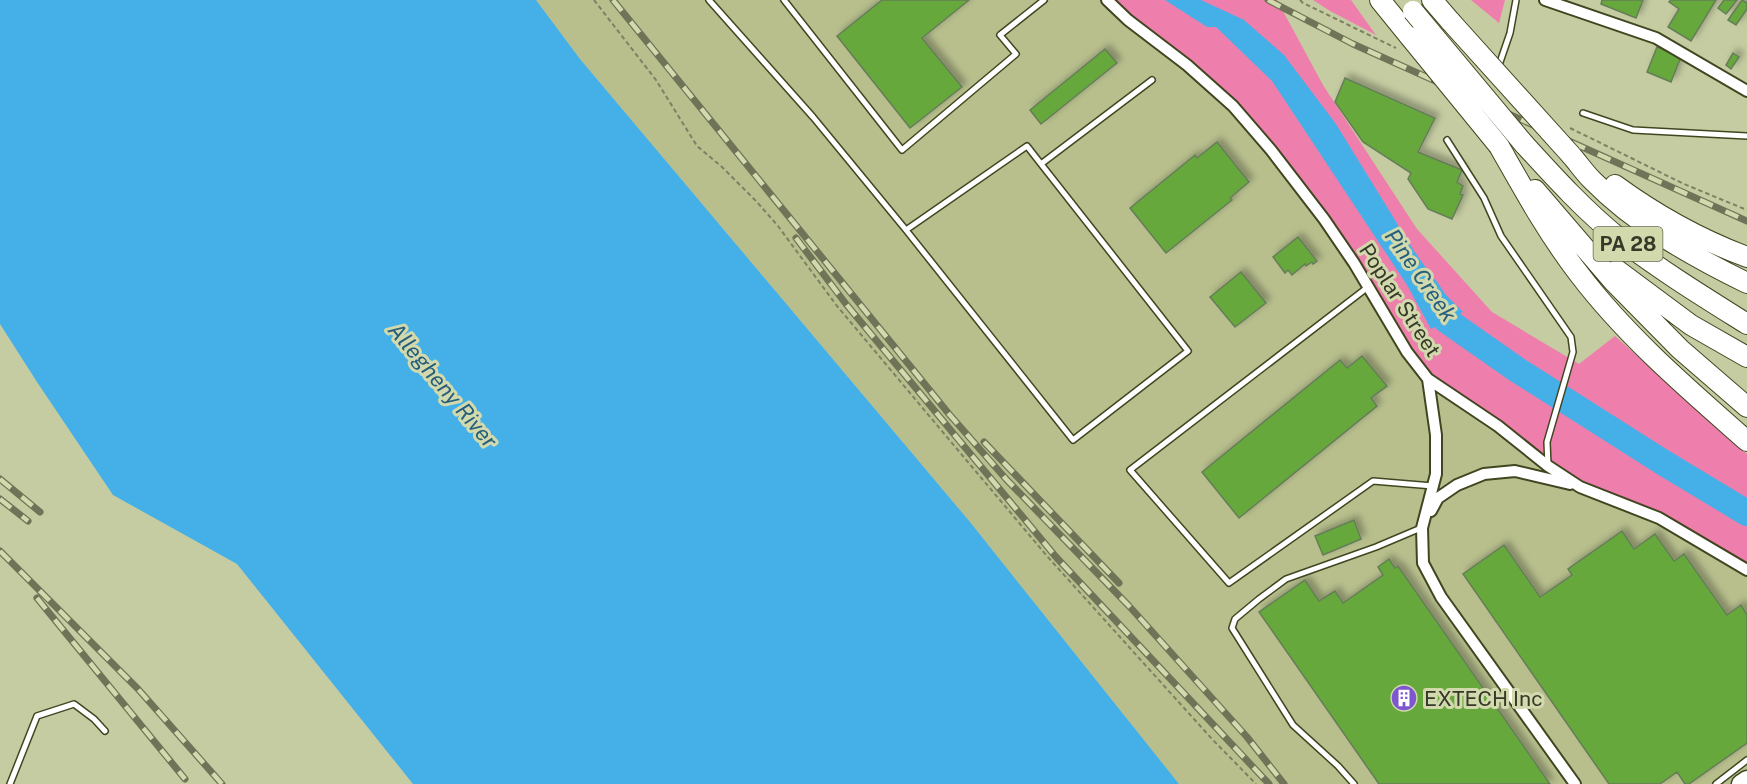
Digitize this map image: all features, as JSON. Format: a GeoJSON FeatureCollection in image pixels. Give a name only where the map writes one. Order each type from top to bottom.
{"type":"FeatureCollection","features":[{"type":"Feature","properties":{"kind":"highway"},"geometry":{"type":"LineString","coordinates":[[1432,0],[1591,179],[1612,199],[1689,252],[1747,283]]}},
{"type":"Feature","properties":{"kind":"highway","name":"PA 28"},"geometry":{"type":"LineString","coordinates":[[1381,1],[1614,282],[1680,349],[1747,407]]}},
{"type":"Feature","properties":{"kind":"highway","name":"PA 28"},"geometry":{"type":"LineString","coordinates":[[1408,5],[1524,144],[1583,206],[1620,239],[1679,281],[1747,324]]}},
{"type":"Feature","properties":{"kind":"highway"},"geometry":{"type":"LineString","coordinates":[[1499,146],[1558,245],[1599,298],[1669,371],[1747,441]]}},
{"type":"Feature","properties":{"kind":"highway"},"geometry":{"type":"LineString","coordinates":[[1571,155],[1683,229],[1747,257]]}},
{"type":"Feature","properties":{"kind":"highway"},"geometry":{"type":"LineString","coordinates":[[1579,241],[1682,319],[1716,341],[1747,357]]}},
{"type":"Feature","properties":{"kind":"highway"},"geometry":{"type":"LineString","coordinates":[[1741,784],[1747,780]]}},
{"type":"Feature","properties":{"kind":"street","name":"Poplar Street"},"geometry":{"type":"LineString","coordinates":[[1107,0],[1233,106],[1271,150],[1324,219],[1407,352],[1428,379],[1498,426],[1548,466],[1580,487],[1659,518],[1747,570]]}},
{"type":"Feature","properties":{"kind":"street"},"geometry":{"type":"LineString","coordinates":[[1545,0],[1656,38],[1747,91]]}},
{"type":"Feature","properties":{"kind":"street"},"geometry":{"type":"LineString","coordinates":[[1428,379],[1436,435],[1436,474],[1422,528],[1423,563],[1441,597],[1575,784]]}},
{"type":"Feature","properties":{"kind":"street"},"geometry":{"type":"LineString","coordinates":[[1422,528],[1438,498],[1457,485],[1484,474],[1515,471],[1580,487]]}},
{"type":"Feature","properties":{"kind":"lane"},"geometry":{"type":"LineString","coordinates":[[709,0],[813,117],[1073,440],[1188,351],[1027,146],[906,230]]}},
{"type":"Feature","properties":{"kind":"lane"},"geometry":{"type":"LineString","coordinates":[[784,0],[903,150],[1016,54],[1000,35],[1044,0]]}},
{"type":"Feature","properties":{"kind":"lane"},"geometry":{"type":"LineString","coordinates":[[1495,81],[1510,33],[1516,0]]}},
{"type":"Feature","properties":{"kind":"lane"},"geometry":{"type":"LineString","coordinates":[[1041,164],[1152,80]]}},
{"type":"Feature","properties":{"kind":"lane"},"geometry":{"type":"LineString","coordinates":[[1583,113],[1633,130],[1747,136]]}},
{"type":"Feature","properties":{"kind":"lane"},"geometry":{"type":"LineString","coordinates":[[1447,140],[1484,198],[1501,236],[1571,337],[1573,352],[1547,442],[1548,466]]}},
{"type":"Feature","properties":{"kind":"lane"},"geometry":{"type":"LineString","coordinates":[[1368,287],[1130,470],[1229,583],[1373,481],[1433,486]]}},
{"type":"Feature","properties":{"kind":"lane"},"geometry":{"type":"LineString","coordinates":[[1354,784],[1338,766],[1293,726],[1232,628],[1234,619],[1286,579],[1376,548],[1422,528]]}},
{"type":"Feature","properties":{"kind":"lane"},"geometry":{"type":"LineString","coordinates":[[10,784],[37,716],[74,704],[94,719],[105,731]]}},
{"type":"Feature","properties":{"kind":"lane"},"geometry":{"type":"LineString","coordinates":[[1716,784],[1747,760]]}},
{"type":"Feature","properties":{"kind":"path"},"geometry":{"type":"LineString","coordinates":[[594,0],[656,80],[697,146],[722,167],[778,226],[837,306],[1046,555],[1212,740],[1256,784]]}},
{"type":"Feature","properties":{"kind":"path"},"geometry":{"type":"LineString","coordinates":[[1300,0],[1360,31]]}},
{"type":"Feature","properties":{"kind":"shaded area"},"geometry":{"type":"Polygon","coordinates":[[[536,0],[1127,0],[1747,546],[1747,784],[1179,784],[970,522],[580,59],[536,0]]]}},
{"type":"Feature","properties":{"kind":"shaded area"},"geometry":{"type":"Polygon","coordinates":[[[1107,0],[1277,0],[1323,85],[1417,229],[1492,312],[1579,364],[1615,336],[1747,454],[1747,570],[1659,518],[1580,487],[1428,379],[1354,263],[1233,106],[1107,0]]]}},
{"type":"Feature","properties":{"kind":"shaded area"},"geometry":{"type":"Polygon","coordinates":[[[1313,0],[1351,0],[1376,35],[1330,11],[1313,0]]]}},
{"type":"Feature","properties":{"kind":"shaded area"},"geometry":{"type":"Polygon","coordinates":[[[1471,0],[1505,0],[1499,23],[1471,0]]]}},
{"type":"Feature","properties":{"kind":"water","name":"Allegheny River"},"geometry":{"type":"Polygon","coordinates":[[[0,0],[536,0],[580,59],[970,522],[1179,784],[413,784],[237,564],[113,495],[0,324],[0,0]]]}},
{"type":"Feature","properties":{"kind":"water"},"geometry":{"type":"Polygon","coordinates":[[[1165,0],[1201,0],[1244,20],[1284,55],[1336,124],[1414,251],[1443,292],[1463,312],[1431,329],[1407,285],[1272,81],[1216,27],[1207,27],[1165,0]]]}},
{"type":"Feature","properties":{"kind":"building"},"geometry":{"type":"Polygon","coordinates":[[[882,0],[969,0],[922,38],[962,87],[910,128],[837,36],[882,0]]]}},
{"type":"Feature","properties":{"kind":"building"},"geometry":{"type":"Polygon","coordinates":[[[1602,0],[1643,0],[1636,18],[1601,4],[1602,0]]]}},
{"type":"Feature","properties":{"kind":"building"},"geometry":{"type":"Polygon","coordinates":[[[1671,0],[1716,0],[1691,41],[1668,27],[1679,9],[1669,2],[1671,0]]]}},
{"type":"Feature","properties":{"kind":"building"},"geometry":{"type":"Polygon","coordinates":[[[1724,0],[1737,0],[1726,14],[1718,8],[1724,0]]]}},
{"type":"Feature","properties":{"kind":"building"},"geometry":{"type":"Polygon","coordinates":[[[1742,0],[1747,3],[1747,9],[1736,25],[1728,20],[1742,0]]]}},
{"type":"Feature","properties":{"kind":"building"},"geometry":{"type":"Polygon","coordinates":[[[1657,47],[1681,57],[1671,82],[1647,72],[1657,47]]]}},
{"type":"Feature","properties":{"kind":"building"},"geometry":{"type":"Polygon","coordinates":[[[1105,49],[1117,63],[1041,124],[1030,110],[1105,49]]]}},
{"type":"Feature","properties":{"kind":"building"},"geometry":{"type":"Polygon","coordinates":[[[1733,53],[1739,57],[1731,69],[1726,65],[1733,53]]]}},
{"type":"Feature","properties":{"kind":"building"},"geometry":{"type":"Polygon","coordinates":[[[1345,78],[1435,118],[1418,152],[1462,170],[1457,182],[1463,186],[1460,194],[1463,195],[1452,219],[1428,209],[1408,179],[1411,173],[1363,142],[1335,102],[1345,78]]]}},
{"type":"Feature","properties":{"kind":"building"},"geometry":{"type":"Polygon","coordinates":[[[1217,142],[1249,182],[1230,198],[1232,200],[1166,253],[1130,208],[1195,155],[1197,158],[1217,142]]]}},
{"type":"Feature","properties":{"kind":"building"},"geometry":{"type":"Polygon","coordinates":[[[1298,237],[1317,261],[1306,266],[1305,264],[1292,275],[1288,270],[1285,273],[1273,257],[1298,237]]]}},
{"type":"Feature","properties":{"kind":"building"},"geometry":{"type":"Polygon","coordinates":[[[1241,272],[1266,303],[1235,327],[1210,297],[1241,272]]]}},
{"type":"Feature","properties":{"kind":"building"},"geometry":{"type":"Polygon","coordinates":[[[1362,356],[1387,386],[1371,398],[1377,406],[1239,518],[1202,472],[1340,360],[1347,368],[1362,356]]]}},
{"type":"Feature","properties":{"kind":"building"},"geometry":{"type":"Polygon","coordinates":[[[1354,520],[1361,539],[1323,555],[1315,536],[1354,520]]]}},
{"type":"Feature","properties":{"kind":"building"},"geometry":{"type":"Polygon","coordinates":[[[1622,531],[1634,549],[1655,534],[1674,561],[1684,554],[1727,615],[1741,605],[1747,615],[1747,743],[1689,784],[1685,784],[1677,772],[1660,784],[1609,784],[1463,574],[1504,545],[1540,597],[1572,575],[1568,569],[1622,531]]]}},
{"type":"Feature","properties":{"kind":"building","name":"EXTECH Inc"},"geometry":{"type":"Polygon","coordinates":[[[1389,559],[1395,568],[1398,566],[1550,784],[1379,784],[1259,612],[1305,580],[1319,601],[1335,591],[1343,603],[1383,575],[1378,567],[1389,559]]]}},
{"type":"Feature","properties":{"kind":"waterway","name":"Pine Creek"},"geometry":{"type":"LineString","coordinates":[[1427,290],[1446,320],[1516,369],[1747,513]]}},
{"type":"Feature","properties":{"kind":"railway"},"geometry":{"type":"LineString","coordinates":[[613,0],[949,414],[1006,479],[1129,606],[1247,737],[1284,784]]}},
{"type":"Feature","properties":{"kind":"railway"},"geometry":{"type":"LineString","coordinates":[[1268,0],[1353,44],[1747,221]]}},
{"type":"Feature","properties":{"kind":"railway"},"geometry":{"type":"LineString","coordinates":[[796,238],[846,304],[1056,557],[1269,784]]}},
{"type":"Feature","properties":{"kind":"railway"},"geometry":{"type":"LineString","coordinates":[[984,442],[1119,583]]}},
{"type":"Feature","properties":{"kind":"railway"},"geometry":{"type":"LineString","coordinates":[[0,479],[40,512]]}},
{"type":"Feature","properties":{"kind":"railway"},"geometry":{"type":"LineString","coordinates":[[0,499],[28,521]]}},
{"type":"Feature","properties":{"kind":"railway"},"geometry":{"type":"LineString","coordinates":[[0,551],[138,689],[222,784]]}},
{"type":"Feature","properties":{"kind":"railway"},"geometry":{"type":"LineString","coordinates":[[37,598],[185,779]]}},
{"type":"Feature","properties":{"kind":"place","name":"EXTECH Inc"},"geometry":{"type":"Point","coordinates":[1404,698]}}]}
